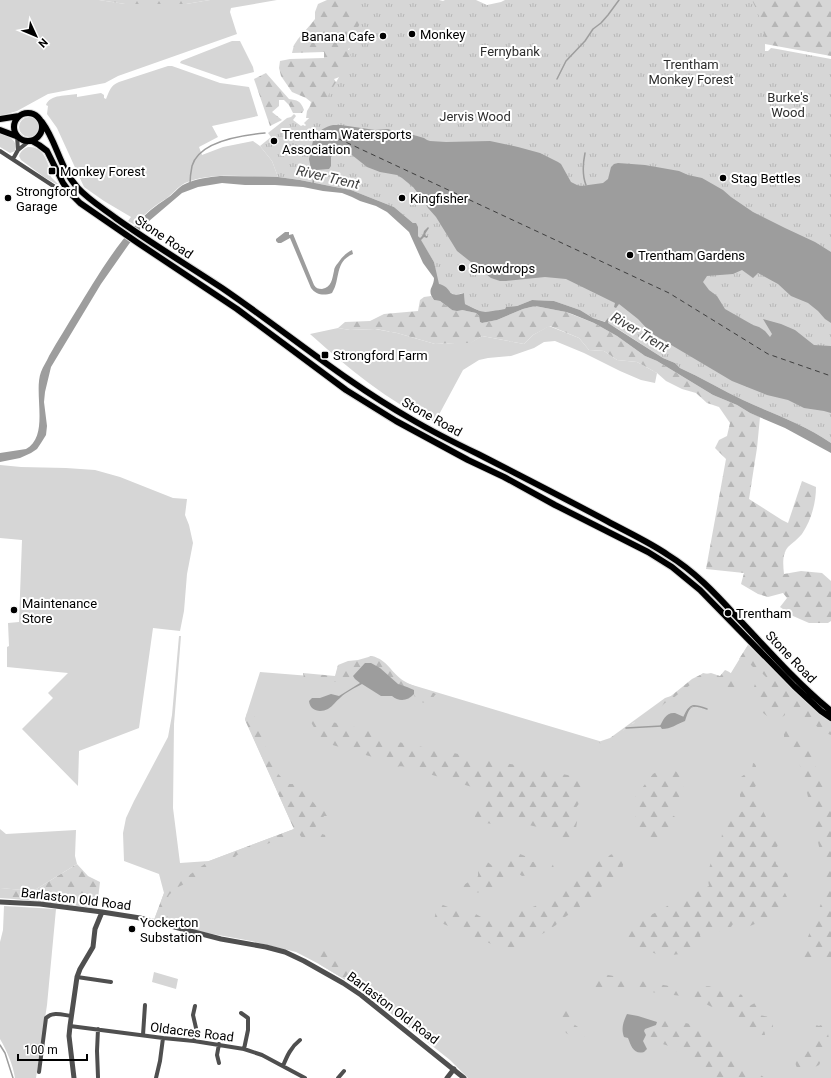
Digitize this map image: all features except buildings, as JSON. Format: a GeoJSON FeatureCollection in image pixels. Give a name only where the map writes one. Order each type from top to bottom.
{"type":"FeatureCollection","features":[{"type":"Feature","properties":{"kind":"highway"},"geometry":{"type":"LineString","coordinates":[[0,119],[32,113],[38,116],[42,122],[43,129],[37,139],[30,141],[22,140],[17,136],[0,130]]}},
{"type":"Feature","properties":{"kind":"highway"},"geometry":{"type":"LineString","coordinates":[[17,136],[14,131],[14,126],[15,121],[19,116]]}},
{"type":"Feature","properties":{"kind":"highway","name":"Stone Road"},"geometry":{"type":"LineString","coordinates":[[42,122],[51,137],[64,168],[76,187],[88,198],[128,227],[223,289],[380,401],[419,424],[644,541],[680,562],[704,583],[792,675],[831,711]]}},
{"type":"Feature","properties":{"kind":"highway","name":"Stone Road"},"geometry":{"type":"LineString","coordinates":[[30,141],[47,151],[66,188],[80,203],[122,233],[237,309],[346,390],[396,421],[468,460],[504,477],[672,566],[700,590],[794,686],[821,711],[831,718]]}},
{"type":"Feature","properties":{"kind":"street"},"geometry":{"type":"LineString","coordinates":[[17,136],[18,150]]}},
{"type":"Feature","properties":{"kind":"street"},"geometry":{"type":"LineString","coordinates":[[13,159],[18,150],[30,141]]}},
{"type":"Feature","properties":{"kind":"street"},"geometry":{"type":"LineString","coordinates":[[0,151],[61,191]]}},
{"type":"Feature","properties":{"kind":"street","name":"Barlaston Old Road"},"geometry":{"type":"LineString","coordinates":[[0,902],[40,904],[140,918],[221,939],[285,952],[343,983],[361,995],[464,1078]]}},
{"type":"Feature","properties":{"kind":"street"},"geometry":{"type":"LineString","coordinates":[[74,1078],[69,1036],[77,977],[93,946],[95,929],[102,912]]}},
{"type":"Feature","properties":{"kind":"street"},"geometry":{"type":"LineString","coordinates":[[77,977],[108,981],[107,976]]}},
{"type":"Feature","properties":{"kind":"street"},"geometry":{"type":"LineString","coordinates":[[194,1041],[196,1028],[194,1020],[195,1006]]}},
{"type":"Feature","properties":{"kind":"street"},"geometry":{"type":"LineString","coordinates":[[143,1035],[146,1008]]}},
{"type":"Feature","properties":{"kind":"street"},"geometry":{"type":"LineString","coordinates":[[194,1011],[199,1012]]}},
{"type":"Feature","properties":{"kind":"street"},"geometry":{"type":"LineString","coordinates":[[241,1013],[251,1018],[244,1049]]}},
{"type":"Feature","properties":{"kind":"street"},"geometry":{"type":"LineString","coordinates":[[41,1069],[46,1018],[53,1014],[71,1016]]}},
{"type":"Feature","properties":{"kind":"street","name":"Oldacres Road"},"geometry":{"type":"LineString","coordinates":[[70,1026],[219,1044],[244,1049],[262,1055],[302,1077]]}},
{"type":"Feature","properties":{"kind":"street"},"geometry":{"type":"LineString","coordinates":[[98,1029],[96,1071],[98,1077]]}},
{"type":"Feature","properties":{"kind":"street"},"geometry":{"type":"LineString","coordinates":[[157,1078],[163,1038]]}},
{"type":"Feature","properties":{"kind":"street"},"geometry":{"type":"LineString","coordinates":[[283,1066],[295,1041],[300,1040]]}},
{"type":"Feature","properties":{"kind":"street"},"geometry":{"type":"LineString","coordinates":[[216,1060],[219,1044]]}},
{"type":"Feature","properties":{"kind":"street"},"geometry":{"type":"LineString","coordinates":[[447,1078],[454,1069]]}},
{"type":"Feature","properties":{"kind":"street"},"geometry":{"type":"LineString","coordinates":[[338,1075],[344,1071]]}},
{"type":"Feature","properties":{"kind":"green space"},"geometry":{"type":"Polygon","coordinates":[[[0,0],[99,0],[125,4],[186,4],[210,0],[277,0],[231,8],[230,12],[237,34],[118,76],[105,83],[48,94],[17,111],[0,116],[0,0]]]}},
{"type":"Feature","properties":{"kind":"green space"},"geometry":{"type":"Polygon","coordinates":[[[99,0],[210,0],[186,4],[125,4],[99,0]]]}},
{"type":"Feature","properties":{"kind":"green space"},"geometry":{"type":"Polygon","coordinates":[[[327,0],[351,0],[351,4],[366,14],[362,43],[348,49],[353,55],[345,75],[334,79],[338,85],[314,118],[306,118],[311,102],[306,98],[292,92],[281,76],[279,68],[280,61],[290,59],[324,58],[324,52],[292,53],[294,45],[298,39],[315,19],[315,12],[318,4],[327,0]]]}},
{"type":"Feature","properties":{"kind":"green space","name":"Trentham Gardens"},"geometry":{"type":"Polygon","coordinates":[[[351,0],[476,0],[487,5],[505,0],[752,0],[762,25],[765,37],[765,51],[768,51],[771,48],[831,59],[831,443],[799,425],[743,400],[680,368],[675,363],[663,358],[607,323],[608,319],[606,322],[593,318],[580,310],[554,301],[532,300],[517,306],[506,307],[505,309],[497,312],[482,312],[465,304],[464,293],[454,295],[450,292],[438,295],[436,289],[436,285],[438,287],[434,262],[418,236],[413,223],[394,207],[351,190],[278,177],[272,161],[260,146],[271,137],[268,133],[294,114],[296,116],[293,120],[301,126],[305,126],[306,125],[304,123],[323,104],[351,57],[349,50],[361,22],[362,18],[350,4],[351,0]]]}},
{"type":"Feature","properties":{"kind":"green space"},"geometry":{"type":"Polygon","coordinates":[[[692,0],[831,0],[831,56],[765,44],[692,0]]]}},
{"type":"Feature","properties":{"kind":"green space"},"geometry":{"type":"Polygon","coordinates":[[[232,41],[240,41],[254,72],[226,79],[180,63],[181,61],[232,41]]]}},
{"type":"Feature","properties":{"kind":"green space"},"geometry":{"type":"Polygon","coordinates":[[[172,66],[220,83],[249,87],[258,116],[212,126],[218,137],[199,147],[202,155],[223,147],[253,141],[260,146],[272,161],[278,177],[219,176],[196,179],[185,183],[178,188],[166,199],[149,210],[135,225],[128,221],[131,217],[84,187],[57,128],[47,114],[48,106],[46,105],[48,101],[55,97],[77,94],[77,97],[101,93],[106,99],[114,85],[119,82],[172,66]]]}},
{"type":"Feature","properties":{"kind":"green space"},"geometry":{"type":"Polygon","coordinates":[[[266,73],[289,99],[300,103],[304,110],[302,113],[293,113],[289,105],[284,100],[279,100],[279,106],[272,112],[282,120],[270,126],[254,79],[266,73]]]}},
{"type":"Feature","properties":{"kind":"green space"},"geometry":{"type":"Polygon","coordinates":[[[25,117],[33,117],[39,123],[39,131],[33,137],[25,137],[19,131],[19,123],[25,117]]]}},
{"type":"Feature","properties":{"kind":"green space"},"geometry":{"type":"Polygon","coordinates":[[[0,133],[14,141],[16,147],[15,151],[10,153],[0,147],[0,133]]]}},
{"type":"Feature","properties":{"kind":"green space"},"geometry":{"type":"Polygon","coordinates":[[[28,147],[37,148],[43,154],[50,169],[49,171],[51,177],[61,187],[44,177],[21,160],[19,156],[23,149],[28,147]]]}},
{"type":"Feature","properties":{"kind":"green space"},"geometry":{"type":"Polygon","coordinates":[[[431,296],[434,300],[440,301],[452,310],[462,310],[476,313],[479,316],[480,322],[482,323],[497,320],[523,309],[535,306],[566,312],[594,323],[617,336],[645,356],[657,361],[713,395],[760,417],[749,499],[788,523],[802,481],[816,487],[814,505],[808,523],[799,538],[786,550],[783,563],[784,574],[801,571],[822,573],[831,581],[831,621],[828,623],[809,623],[793,616],[780,607],[787,598],[783,593],[768,597],[758,594],[741,584],[744,573],[706,569],[726,459],[715,448],[719,440],[727,436],[730,423],[719,407],[707,403],[696,393],[682,389],[666,381],[657,373],[637,362],[617,360],[604,351],[589,350],[579,338],[550,326],[533,335],[524,344],[482,336],[471,343],[435,344],[397,333],[376,329],[350,330],[338,328],[345,322],[370,321],[384,314],[418,311],[420,300],[424,297],[431,296]]]}},
{"type":"Feature","properties":{"kind":"green space"},"geometry":{"type":"Polygon","coordinates":[[[549,326],[579,338],[589,350],[604,351],[617,360],[637,362],[657,373],[655,383],[641,380],[555,341],[544,342],[534,348],[511,356],[479,360],[463,370],[435,422],[385,395],[338,359],[310,334],[338,328],[350,330],[375,329],[397,333],[435,344],[470,343],[482,336],[524,344],[533,335],[549,326]]]}},
{"type":"Feature","properties":{"kind":"green space"},"geometry":{"type":"Polygon","coordinates":[[[0,465],[95,470],[120,477],[173,498],[187,499],[185,515],[193,543],[187,574],[184,611],[180,631],[153,628],[139,728],[79,751],[78,786],[22,729],[53,698],[48,693],[68,673],[7,667],[7,647],[9,646],[8,623],[19,622],[22,540],[0,538],[0,465]]]}},
{"type":"Feature","properties":{"kind":"green space"},"geometry":{"type":"Polygon","coordinates":[[[179,636],[181,636],[174,724],[173,808],[180,863],[209,861],[294,829],[245,719],[260,672],[335,678],[338,666],[399,681],[606,743],[703,673],[713,675],[723,686],[748,645],[809,705],[831,722],[831,1078],[468,1078],[450,1060],[354,985],[296,952],[154,920],[164,893],[159,874],[124,861],[123,833],[126,818],[168,737],[172,715],[179,636]]]}},
{"type":"Feature","properties":{"kind":"green space"},"geometry":{"type":"Polygon","coordinates":[[[748,645],[809,705],[831,722],[831,735],[823,732],[813,723],[808,722],[797,710],[782,699],[769,685],[769,680],[762,673],[757,671],[747,662],[739,659],[748,645]]]}},
{"type":"Feature","properties":{"kind":"green space"},"geometry":{"type":"Polygon","coordinates":[[[372,656],[382,660],[404,681],[436,694],[429,702],[424,703],[417,699],[413,692],[358,677],[356,682],[346,679],[345,682],[328,682],[304,679],[303,673],[335,676],[338,665],[348,661],[372,656]]]}},
{"type":"Feature","properties":{"kind":"green space"},"geometry":{"type":"Polygon","coordinates":[[[725,670],[733,676],[735,690],[733,694],[723,692],[722,688],[709,675],[703,677],[658,709],[652,711],[644,720],[633,723],[630,728],[624,730],[621,736],[611,745],[599,743],[610,738],[665,698],[671,696],[692,679],[700,675],[711,673],[720,676],[725,670]]]}},
{"type":"Feature","properties":{"kind":"green space"},"geometry":{"type":"Polygon","coordinates":[[[758,682],[769,687],[778,699],[785,715],[781,718],[776,719],[764,714],[754,700],[753,690],[755,684],[758,682]]]}},
{"type":"Feature","properties":{"kind":"green space"},"geometry":{"type":"Polygon","coordinates":[[[247,713],[254,713],[255,716],[255,726],[260,732],[264,733],[265,746],[272,752],[275,759],[272,762],[276,766],[274,768],[287,784],[294,784],[304,789],[305,794],[317,806],[321,805],[332,809],[314,828],[319,833],[325,835],[326,840],[320,842],[318,847],[314,840],[305,840],[299,833],[297,833],[264,845],[249,853],[246,852],[237,855],[234,858],[229,856],[226,859],[216,862],[205,875],[198,880],[193,880],[176,888],[169,895],[161,913],[170,918],[169,924],[154,920],[164,893],[209,861],[294,829],[245,720],[247,713]]]}},
{"type":"Feature","properties":{"kind":"green space"},"geometry":{"type":"Polygon","coordinates":[[[309,717],[373,731],[376,738],[383,741],[390,739],[407,744],[583,778],[584,783],[582,790],[578,792],[576,791],[580,801],[574,810],[578,816],[576,828],[573,831],[576,837],[574,840],[567,842],[556,839],[554,831],[508,820],[498,820],[494,824],[476,820],[472,808],[495,794],[416,770],[410,771],[403,766],[395,768],[389,762],[326,743],[318,734],[309,717]]]}},
{"type":"Feature","properties":{"kind":"green space"},"geometry":{"type":"Polygon","coordinates":[[[784,728],[801,732],[808,747],[816,756],[816,775],[820,778],[825,790],[823,792],[825,805],[831,808],[831,958],[824,959],[815,957],[809,960],[799,960],[824,896],[826,878],[804,779],[797,756],[784,738],[784,728]]]}},
{"type":"Feature","properties":{"kind":"green space"},"geometry":{"type":"Polygon","coordinates":[[[753,763],[756,764],[755,770],[760,777],[754,788],[756,791],[754,796],[749,800],[749,804],[755,799],[757,802],[756,805],[763,811],[779,843],[775,851],[776,864],[787,874],[789,880],[786,884],[782,883],[781,890],[785,893],[790,903],[789,908],[779,910],[774,916],[745,928],[738,920],[729,930],[725,928],[716,933],[704,933],[700,935],[701,939],[698,940],[697,946],[690,953],[662,956],[624,942],[615,935],[669,905],[709,886],[707,874],[712,860],[720,850],[722,834],[734,814],[744,811],[748,806],[742,801],[740,796],[744,783],[741,777],[748,772],[749,778],[747,783],[750,783],[753,763]]]}},
{"type":"Feature","properties":{"kind":"green space"},"geometry":{"type":"Polygon","coordinates":[[[664,767],[675,770],[685,782],[679,798],[679,803],[677,804],[672,815],[677,818],[676,821],[670,826],[672,829],[670,833],[659,842],[647,841],[642,836],[635,823],[635,797],[653,774],[664,767]]]}},
{"type":"Feature","properties":{"kind":"green space"},"geometry":{"type":"Polygon","coordinates":[[[0,829],[6,834],[76,830],[75,856],[77,864],[33,891],[0,888],[0,829]]]}},
{"type":"Feature","properties":{"kind":"green space"},"geometry":{"type":"Polygon","coordinates":[[[615,853],[617,856],[624,858],[621,878],[608,878],[606,885],[602,886],[595,895],[590,899],[579,903],[580,907],[565,917],[558,918],[556,925],[533,940],[528,940],[513,953],[434,920],[438,903],[448,907],[472,912],[483,918],[488,918],[490,923],[496,927],[496,923],[518,913],[522,909],[530,908],[553,899],[603,858],[615,853]]]}},
{"type":"Feature","properties":{"kind":"green space"},"geometry":{"type":"Polygon","coordinates":[[[509,854],[520,854],[532,862],[542,860],[546,862],[551,861],[554,868],[550,870],[545,868],[534,870],[532,875],[522,876],[511,871],[514,874],[514,878],[497,890],[471,893],[461,891],[462,886],[470,881],[475,881],[478,876],[478,871],[485,860],[494,867],[499,868],[509,854]]]}},
{"type":"Feature","properties":{"kind":"green space"},"geometry":{"type":"Polygon","coordinates":[[[77,864],[88,876],[100,882],[97,908],[0,898],[0,888],[33,891],[77,864]]]}},
{"type":"Feature","properties":{"kind":"green space"},"geometry":{"type":"Polygon","coordinates":[[[4,906],[56,909],[47,1005],[36,1078],[15,1078],[13,1068],[0,1039],[0,942],[3,930],[4,906]]]}},
{"type":"Feature","properties":{"kind":"green space"},"geometry":{"type":"Polygon","coordinates":[[[326,948],[332,951],[338,958],[347,960],[360,978],[364,978],[380,994],[381,1001],[378,1003],[354,985],[319,964],[320,949],[326,948]]]}},
{"type":"Feature","properties":{"kind":"green space"},"geometry":{"type":"Polygon","coordinates":[[[598,970],[608,975],[686,989],[706,986],[714,988],[717,987],[725,991],[731,997],[734,992],[742,995],[747,1007],[757,1002],[760,1015],[769,1017],[773,1022],[773,1027],[764,1028],[765,1035],[758,1035],[735,1018],[729,1010],[721,1010],[712,1007],[697,998],[612,987],[593,989],[598,970]]]}},
{"type":"Feature","properties":{"kind":"green space"},"geometry":{"type":"Polygon","coordinates":[[[154,972],[178,979],[176,989],[152,982],[154,972]]]}},
{"type":"Feature","properties":{"kind":"green space"},"geometry":{"type":"Polygon","coordinates":[[[562,1010],[571,1014],[575,1025],[581,1029],[585,1036],[581,1039],[566,1033],[562,1024],[556,1017],[558,1012],[562,1010]]]}},
{"type":"Feature","properties":{"kind":"green space"},"geometry":{"type":"Polygon","coordinates":[[[654,1020],[675,1021],[701,1026],[715,1043],[718,1042],[722,1044],[728,1051],[729,1055],[742,1065],[745,1071],[754,1075],[759,1074],[765,1078],[705,1078],[672,1047],[644,1038],[646,1034],[644,1031],[645,1029],[656,1025],[654,1020]]]}},
{"type":"Feature","properties":{"kind":"green space"},"geometry":{"type":"Polygon","coordinates":[[[821,1025],[826,1030],[829,1038],[826,1047],[822,1048],[825,1054],[819,1065],[812,1067],[812,1064],[810,1063],[806,1070],[799,1070],[795,1061],[796,1057],[806,1054],[818,1030],[815,1026],[821,1025]]]}},
{"type":"Feature","properties":{"kind":"shaded area"},"geometry":{"type":"Polygon","coordinates":[[[333,125],[375,130],[388,129],[399,133],[424,138],[430,141],[490,141],[518,147],[540,153],[558,162],[561,164],[571,182],[581,186],[603,183],[608,179],[611,167],[618,163],[645,165],[679,171],[688,175],[702,178],[723,190],[753,212],[815,242],[831,252],[831,323],[808,303],[791,296],[778,284],[758,273],[753,278],[742,270],[733,274],[707,276],[703,282],[709,290],[717,296],[725,309],[759,327],[770,337],[772,334],[763,319],[795,330],[814,345],[831,346],[831,413],[804,408],[788,400],[767,395],[732,381],[651,333],[638,319],[619,304],[616,308],[614,307],[615,303],[566,279],[545,277],[500,281],[491,278],[457,251],[436,217],[413,187],[397,175],[380,172],[367,167],[342,147],[335,145],[331,150],[331,166],[329,169],[316,170],[312,174],[309,159],[313,138],[322,129],[333,125]]]}},
{"type":"Feature","properties":{"kind":"shaded area"},"geometry":{"type":"Polygon","coordinates":[[[220,176],[278,177],[300,180],[351,190],[394,207],[413,223],[416,223],[418,227],[418,236],[420,238],[424,231],[428,227],[429,228],[425,234],[428,236],[427,238],[424,237],[421,240],[434,262],[439,284],[443,285],[454,295],[464,293],[465,304],[485,312],[517,306],[532,300],[554,301],[580,310],[593,318],[605,322],[608,318],[608,323],[663,358],[675,363],[680,368],[743,400],[821,436],[831,443],[831,453],[785,428],[713,395],[657,361],[645,356],[617,336],[594,323],[572,314],[535,306],[523,309],[497,320],[482,323],[480,322],[479,316],[476,313],[462,310],[452,310],[440,301],[434,300],[430,291],[434,278],[423,263],[409,232],[387,212],[376,206],[342,193],[303,187],[222,183],[198,187],[182,193],[142,227],[101,284],[51,367],[44,402],[47,426],[46,435],[37,449],[31,453],[20,458],[0,462],[0,453],[26,449],[33,443],[39,424],[39,381],[42,370],[52,350],[94,281],[115,250],[139,221],[182,185],[189,182],[220,176]]]}},
{"type":"Feature","properties":{"kind":"shaded area"},"geometry":{"type":"Polygon","coordinates":[[[285,232],[289,232],[289,235],[293,234],[314,285],[318,289],[325,288],[330,285],[334,269],[344,255],[352,250],[353,254],[347,257],[340,266],[335,288],[332,293],[320,294],[311,288],[290,238],[281,243],[276,241],[276,239],[285,232]]]}},
{"type":"Feature","properties":{"kind":"shaded area"},"geometry":{"type":"Polygon","coordinates":[[[365,663],[371,663],[380,668],[398,684],[414,690],[414,694],[409,698],[400,700],[392,696],[381,696],[362,684],[345,694],[328,709],[319,711],[311,707],[309,701],[312,698],[320,698],[331,694],[339,696],[360,683],[353,676],[365,663]]]}},
{"type":"Feature","properties":{"kind":"shaded area"},"geometry":{"type":"Polygon","coordinates":[[[694,706],[698,707],[690,709],[685,721],[665,729],[662,729],[660,726],[665,717],[669,714],[675,713],[684,717],[688,709],[694,706]]]}},
{"type":"Feature","properties":{"kind":"shaded area"},"geometry":{"type":"Polygon","coordinates":[[[627,1014],[657,1022],[656,1025],[645,1029],[644,1031],[646,1035],[643,1041],[647,1049],[644,1052],[641,1053],[635,1051],[628,1038],[624,1037],[623,1026],[627,1014]]]}},
{"type":"Feature","properties":{"kind":"waterway"},"geometry":{"type":"LineString","coordinates":[[557,79],[566,61],[585,41],[593,29],[608,15],[619,0]]}},
{"type":"Feature","properties":{"kind":"waterway"},"geometry":{"type":"LineString","coordinates":[[190,184],[192,166],[196,157],[203,151],[212,145],[223,141],[245,135],[265,133]]}},
{"type":"Feature","properties":{"kind":"waterway"},"geometry":{"type":"LineString","coordinates":[[585,153],[583,169],[586,185]]}},
{"type":"Feature","properties":{"kind":"waterway","name":"River Trent"},"geometry":{"type":"LineString","coordinates":[[313,184],[314,174]]}},
{"type":"Feature","properties":{"kind":"waterway"},"geometry":{"type":"LineString","coordinates":[[684,717],[688,709],[692,706],[707,709]]}},
{"type":"Feature","properties":{"kind":"waterway"},"geometry":{"type":"LineString","coordinates":[[626,728],[662,726]]}},
{"type":"Feature","properties":{"kind":"waterway"},"geometry":{"type":"LineString","coordinates":[[0,1045],[5,1053],[13,1078]]}},
{"type":"Feature","properties":{"kind":"ferry route"},"geometry":{"type":"LineString","coordinates":[[322,131],[669,293],[768,354],[831,376]]}},
{"type":"Feature","properties":{"kind":"place","name":"Monkey"},"geometry":{"type":"Point","coordinates":[412,34]}},
{"type":"Feature","properties":{"kind":"place","name":"Banana Cafe"},"geometry":{"type":"Point","coordinates":[383,36]}},
{"type":"Feature","properties":{"kind":"place","name":"Trentham Watersports Association"},"geometry":{"type":"Point","coordinates":[274,141]}},
{"type":"Feature","properties":{"kind":"place","name":"Monkey Forest"},"geometry":{"type":"Point","coordinates":[52,171]}},
{"type":"Feature","properties":{"kind":"place","name":"Stag Bettles"},"geometry":{"type":"Point","coordinates":[723,178]}},
{"type":"Feature","properties":{"kind":"place","name":"Strongford Garage"},"geometry":{"type":"Point","coordinates":[8,198]}},
{"type":"Feature","properties":{"kind":"place","name":"Kingfisher"},"geometry":{"type":"Point","coordinates":[402,198]}},
{"type":"Feature","properties":{"kind":"place","name":"Trentham Gardens"},"geometry":{"type":"Point","coordinates":[630,255]}},
{"type":"Feature","properties":{"kind":"place","name":"Snowdrops"},"geometry":{"type":"Point","coordinates":[462,268]}},
{"type":"Feature","properties":{"kind":"place","name":"Strongford Farm"},"geometry":{"type":"Point","coordinates":[325,355]}},
{"type":"Feature","properties":{"kind":"place","name":"Maintenance Store"},"geometry":{"type":"Point","coordinates":[14,610]}},
{"type":"Feature","properties":{"kind":"place","name":"Trentham"},"geometry":{"type":"Point","coordinates":[728,613]}},
{"type":"Feature","properties":{"kind":"place","name":"Yockerton Substation"},"geometry":{"type":"Point","coordinates":[132,929]}},
{"type":"Feature","properties":{"kind":"park label","name":"Fernybank"},"geometry":{"type":"Point","coordinates":[510,51]}},
{"type":"Feature","properties":{"kind":"park label","name":"Trentham Monkey Forest"},"geometry":{"type":"Point","coordinates":[691,72]}},
{"type":"Feature","properties":{"kind":"park label","name":"Burke's Wood"},"geometry":{"type":"Point","coordinates":[788,104]}},
{"type":"Feature","properties":{"kind":"park label","name":"Jervis Wood"},"geometry":{"type":"Point","coordinates":[475,116]}}]}
